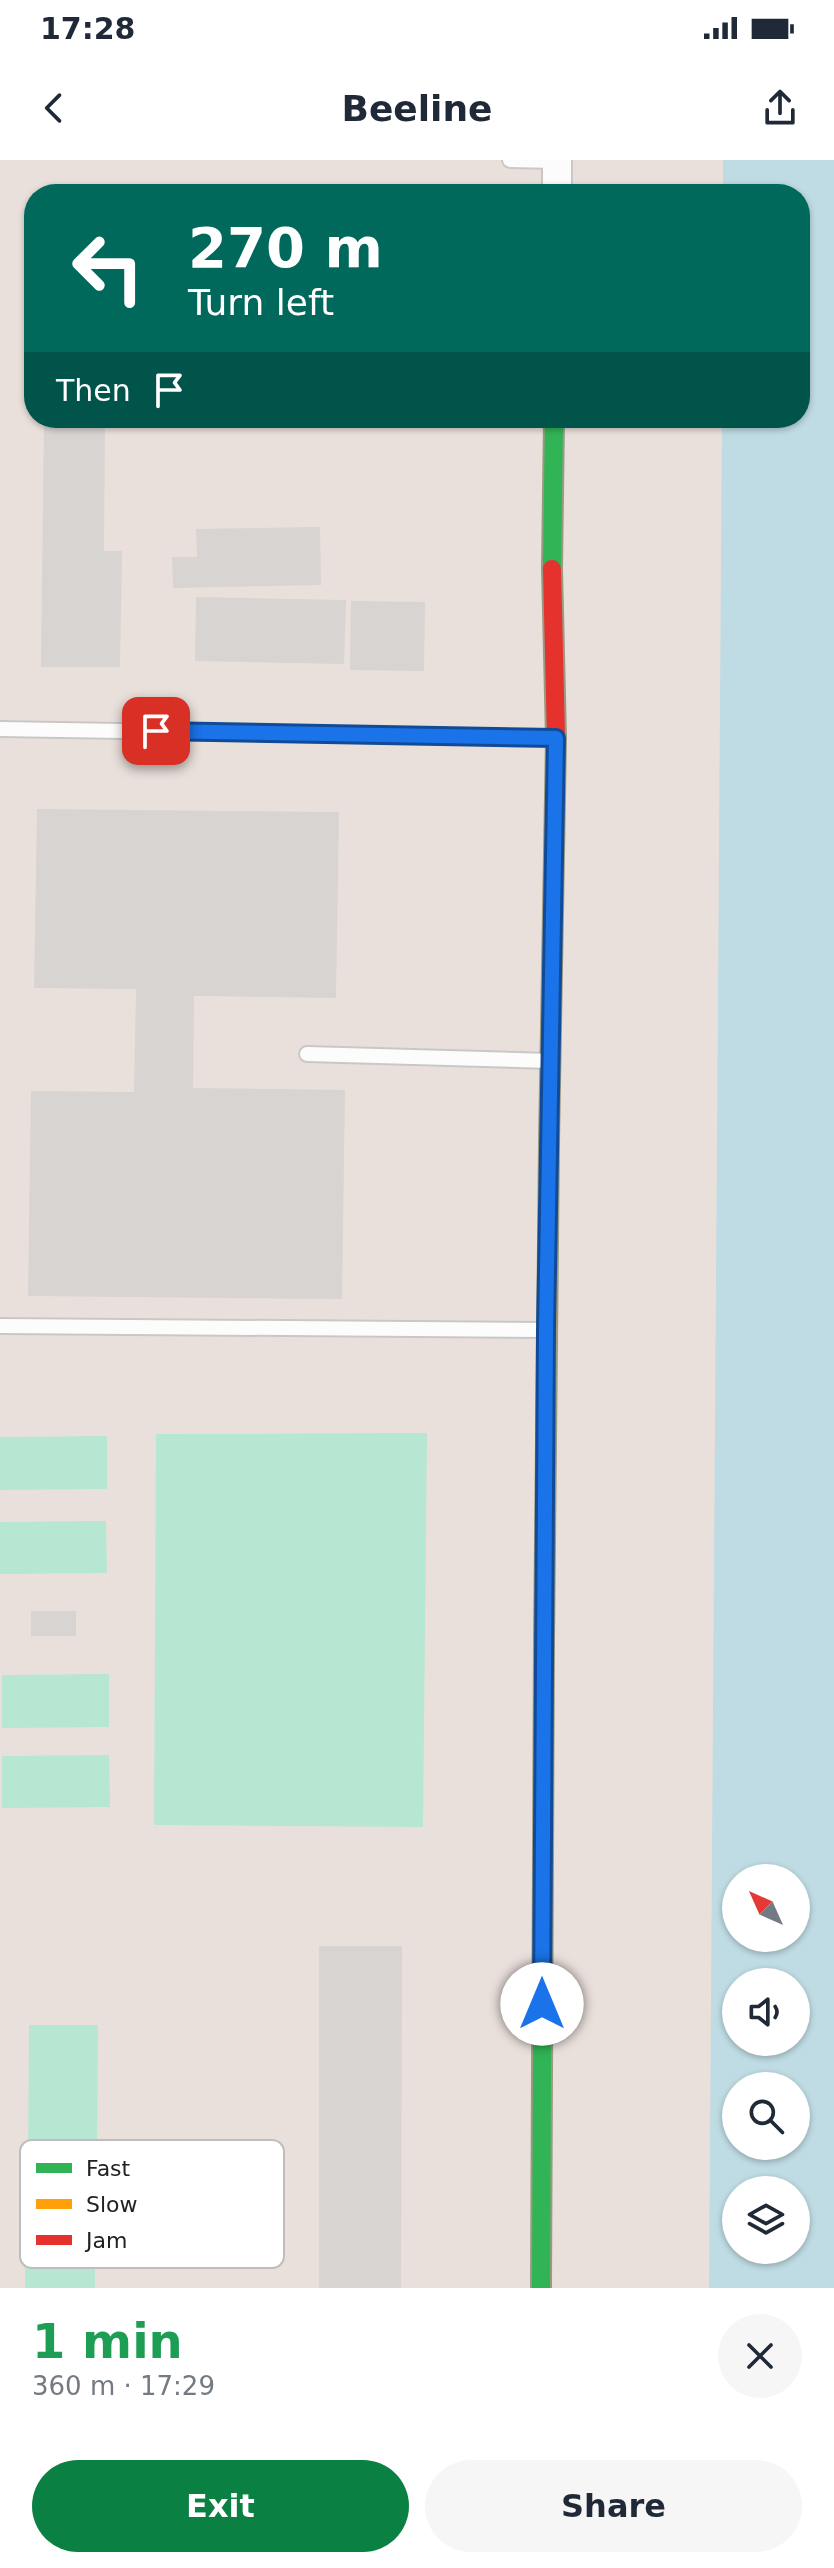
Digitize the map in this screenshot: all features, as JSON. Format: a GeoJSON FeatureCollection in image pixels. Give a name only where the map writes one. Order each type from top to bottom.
{"type":"FeatureCollection","features":[{"type":"Feature","properties":{"kind":"street"},"geometry":{"type":"LineString","coordinates":[[557,160],[557,184]]}},
{"type":"Feature","properties":{"kind":"street"},"geometry":{"type":"LineString","coordinates":[[541,2288],[546,1330],[556,738],[552,593],[554,428]]}},
{"type":"Feature","properties":{"kind":"lane"},"geometry":{"type":"LineString","coordinates":[[510,160],[557,160]]}},
{"type":"Feature","properties":{"kind":"lane"},"geometry":{"type":"LineString","coordinates":[[0,729],[556,738]]}},
{"type":"Feature","properties":{"kind":"lane"},"geometry":{"type":"LineString","coordinates":[[307,1054],[550,1061]]}},
{"type":"Feature","properties":{"kind":"lane"},"geometry":{"type":"LineString","coordinates":[[0,1326],[546,1330]]}},
{"type":"Feature","properties":{"kind":"shaded area"},"geometry":{"type":"Polygon","coordinates":[[[0,160],[834,160],[834,2288],[0,2288],[0,160]]]}},
{"type":"Feature","properties":{"kind":"green space"},"geometry":{"type":"Polygon","coordinates":[[[427,1433],[423,1827],[154,1825],[156,1434],[427,1433]]]}},
{"type":"Feature","properties":{"kind":"green space"},"geometry":{"type":"Polygon","coordinates":[[[107,1436],[107,1489],[0,1490],[0,1437],[107,1436]]]}},
{"type":"Feature","properties":{"kind":"green space"},"geometry":{"type":"Polygon","coordinates":[[[106,1521],[107,1573],[0,1574],[0,1522],[106,1521]]]}},
{"type":"Feature","properties":{"kind":"green space"},"geometry":{"type":"Polygon","coordinates":[[[109,1674],[109,1727],[2,1728],[2,1675],[109,1674]]]}},
{"type":"Feature","properties":{"kind":"green space"},"geometry":{"type":"Polygon","coordinates":[[[109,1755],[110,1807],[2,1808],[2,1756],[109,1755]]]}},
{"type":"Feature","properties":{"kind":"green space"},"geometry":{"type":"Polygon","coordinates":[[[29,2025],[98,2025],[97,2140],[28,2140],[29,2025]]]}},
{"type":"Feature","properties":{"kind":"green space"},"geometry":{"type":"Polygon","coordinates":[[[25,2268],[95,2268],[95,2288],[25,2288],[25,2268]]]}},
{"type":"Feature","properties":{"kind":"water"},"geometry":{"type":"Polygon","coordinates":[[[723,160],[834,160],[834,2288],[709,2288],[722,428],[810,428],[810,184],[723,184],[723,160]]]}},
{"type":"Feature","properties":{"kind":"building"},"geometry":{"type":"Polygon","coordinates":[[[44,428],[105,428],[104,551],[122,551],[120,667],[41,667],[44,428]]]}},
{"type":"Feature","properties":{"kind":"building"},"geometry":{"type":"Polygon","coordinates":[[[320,527],[321,585],[173,588],[172,557],[197,557],[196,529],[320,527]]]}},
{"type":"Feature","properties":{"kind":"building"},"geometry":{"type":"Polygon","coordinates":[[[196,597],[346,600],[344,664],[195,661],[196,597]]]}},
{"type":"Feature","properties":{"kind":"building"},"geometry":{"type":"Polygon","coordinates":[[[351,601],[425,602],[424,671],[350,670],[351,601]]]}},
{"type":"Feature","properties":{"kind":"building"},"geometry":{"type":"Polygon","coordinates":[[[37,809],[339,812],[336,998],[194,996],[193,1088],[345,1090],[342,1299],[28,1296],[31,1091],[134,1092],[136,989],[34,988],[37,809]]]}},
{"type":"Feature","properties":{"kind":"building"},"geometry":{"type":"Polygon","coordinates":[[[31,1611],[76,1611],[76,1636],[31,1636],[31,1611]]]}},
{"type":"Feature","properties":{"kind":"building"},"geometry":{"type":"Polygon","coordinates":[[[319,1946],[402,1946],[401,2288],[319,2288],[319,1946]]]}},
{"type":"Feature","properties":{"kind":"traffic: fast"},"geometry":{"type":"LineString","coordinates":[[552,569],[554,428]]}},
{"type":"Feature","properties":{"kind":"traffic: fast"},"geometry":{"type":"LineString","coordinates":[[541,2288],[544,1640]]}},
{"type":"Feature","properties":{"kind":"traffic: slow"},"geometry":{"type":"LineString","coordinates":[[544,1640],[549,1142]]}},
{"type":"Feature","properties":{"kind":"traffic: jam"},"geometry":{"type":"LineString","coordinates":[[549,1142],[556,738],[552,569]]}},
{"type":"Feature","properties":{"kind":"route"},"geometry":{"type":"LineString","coordinates":[[156,731],[556,738],[546,1330],[542,2004]]}}]}
